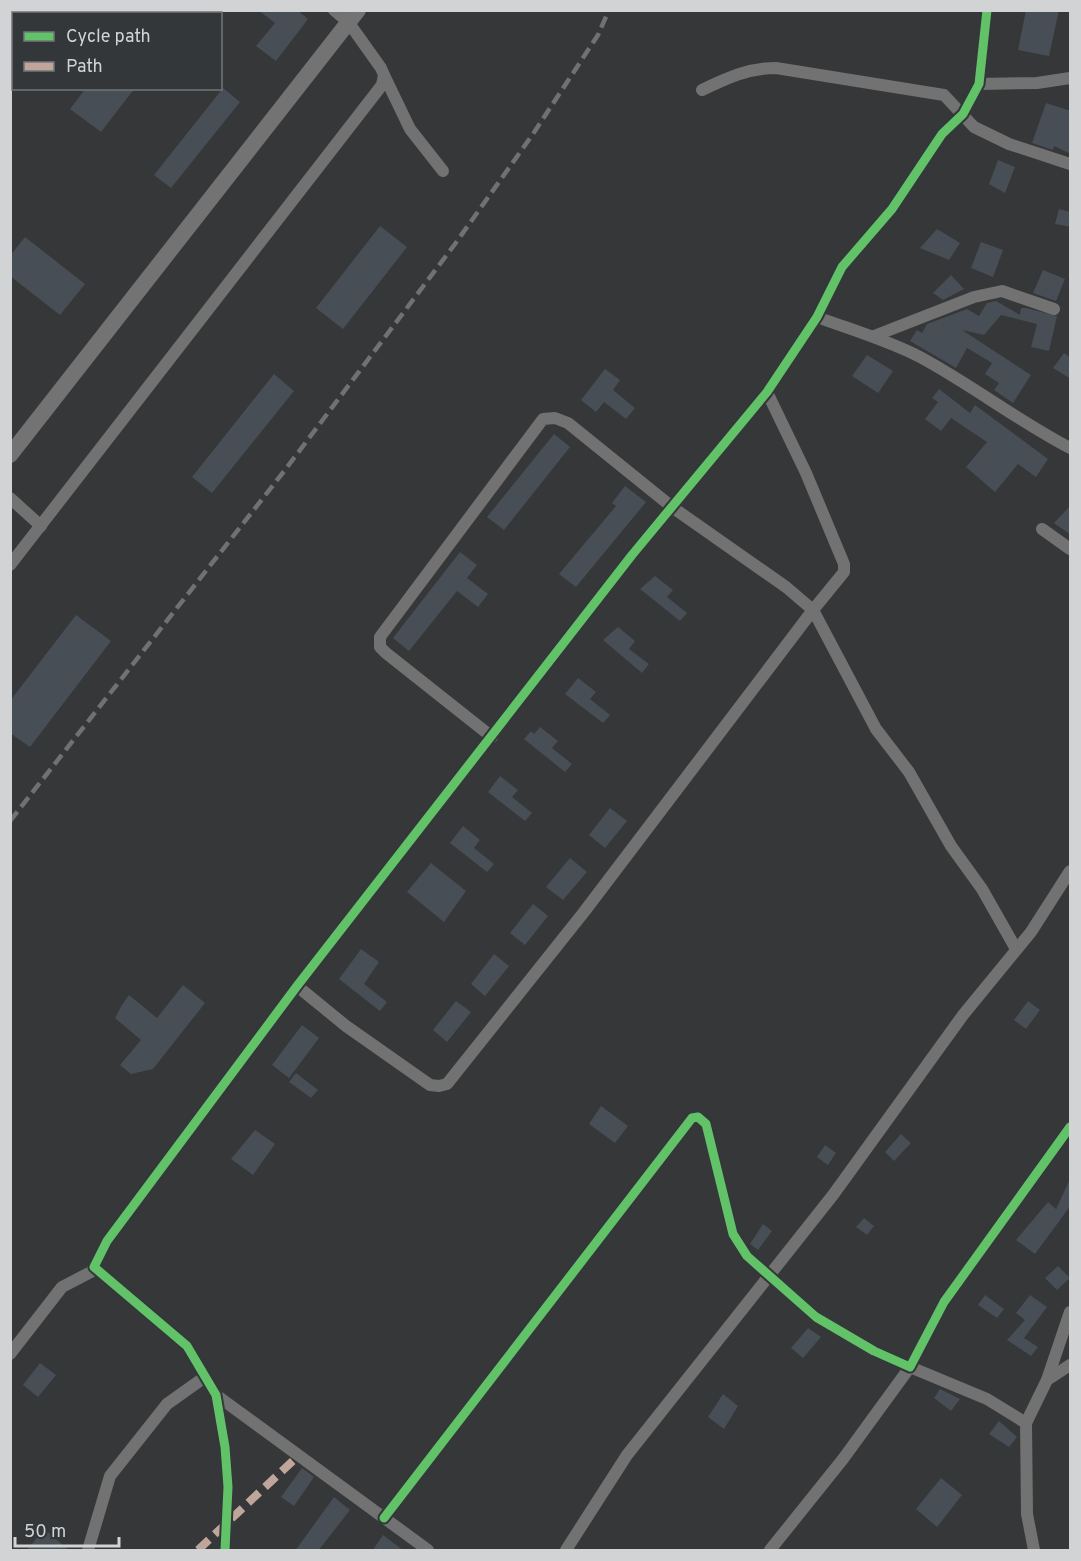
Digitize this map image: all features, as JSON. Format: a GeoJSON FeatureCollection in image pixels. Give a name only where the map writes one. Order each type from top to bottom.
{"type":"FeatureCollection","features":[{"type":"Feature","properties":{"kind":"street"},"geometry":{"type":"LineString","coordinates":[[334,10],[354,17],[410,129],[443,171]]}},
{"type":"Feature","properties":{"kind":"street"},"geometry":{"type":"LineString","coordinates":[[10,1354],[62,1287],[91,1272],[107,1241],[297,986],[672,507],[766,392],[817,317],[842,267],[892,209],[942,134],[963,114],[979,84],[987,10]]}},
{"type":"Feature","properties":{"kind":"street"},"geometry":{"type":"LineString","coordinates":[[10,455],[354,17]]}},
{"type":"Feature","properties":{"kind":"street"},"geometry":{"type":"LineString","coordinates":[[702,90],[739,73],[757,68],[776,68],[944,95],[974,127],[1009,144],[1071,164]]}},
{"type":"Feature","properties":{"kind":"street"},"geometry":{"type":"LineString","coordinates":[[10,565],[364,110],[382,85],[384,75]]}},
{"type":"Feature","properties":{"kind":"street"},"geometry":{"type":"LineString","coordinates":[[979,84],[1037,84],[1071,78]]}},
{"type":"Feature","properties":{"kind":"street"},"geometry":{"type":"LineString","coordinates":[[874,336],[974,297],[1002,291],[1054,309]]}},
{"type":"Feature","properties":{"kind":"street"},"geometry":{"type":"LineString","coordinates":[[817,317],[874,336],[920,357],[1036,430],[1071,448]]}},
{"type":"Feature","properties":{"kind":"street"},"geometry":{"type":"LineString","coordinates":[[297,986],[346,1026],[430,1085],[447,1084],[584,912],[843,572],[844,564],[806,473],[766,392]]}},
{"type":"Feature","properties":{"kind":"street"},"geometry":{"type":"LineString","coordinates":[[492,737],[386,652],[380,646],[380,637],[543,419],[555,418],[568,423],[672,507],[777,580],[813,610],[876,729],[909,772],[951,846],[982,889],[1016,949]]}},
{"type":"Feature","properties":{"kind":"street"},"geometry":{"type":"LineString","coordinates":[[10,498],[41,526]]}},
{"type":"Feature","properties":{"kind":"street"},"geometry":{"type":"LineString","coordinates":[[1042,529],[1071,549]]}},
{"type":"Feature","properties":{"kind":"street"},"geometry":{"type":"LineString","coordinates":[[566,1551],[627,1455],[833,1195],[963,1016],[1031,932],[1071,871]]}},
{"type":"Feature","properties":{"kind":"street"},"geometry":{"type":"LineString","coordinates":[[384,1518],[692,1118],[698,1117],[706,1124],[733,1234],[747,1256],[768,1276],[816,1317],[874,1351],[987,1399],[1026,1423]]}},
{"type":"Feature","properties":{"kind":"street"},"geometry":{"type":"LineString","coordinates":[[770,1551],[843,1459],[910,1367],[944,1302],[1071,1127]]}},
{"type":"Feature","properties":{"kind":"street"},"geometry":{"type":"LineString","coordinates":[[94,1267],[187,1346],[216,1395],[225,1447],[228,1487],[225,1551]]}},
{"type":"Feature","properties":{"kind":"street"},"geometry":{"type":"LineString","coordinates":[[1034,1551],[1027,1514],[1026,1423],[1047,1380],[1071,1312]]}},
{"type":"Feature","properties":{"kind":"street"},"geometry":{"type":"LineString","coordinates":[[1047,1380],[1071,1365]]}},
{"type":"Feature","properties":{"kind":"street"},"geometry":{"type":"LineString","coordinates":[[88,1551],[110,1476],[166,1404],[206,1377]]}},
{"type":"Feature","properties":{"kind":"street"},"geometry":{"type":"LineString","coordinates":[[216,1395],[428,1551]]}},
{"type":"Feature","properties":{"kind":"building"},"geometry":{"type":"Polygon","coordinates":[[[258,10],[297,10],[308,19],[276,61],[256,46],[275,23],[258,10]]]}},
{"type":"Feature","properties":{"kind":"building"},"geometry":{"type":"Polygon","coordinates":[[[1026,10],[1059,10],[1049,56],[1018,50],[1026,10]]]}},
{"type":"Feature","properties":{"kind":"building"},"geometry":{"type":"Polygon","coordinates":[[[222,89],[240,102],[171,188],[154,175],[222,89]]]}},
{"type":"Feature","properties":{"kind":"building"},"geometry":{"type":"Polygon","coordinates":[[[84,90],[133,90],[101,132],[70,109],[84,90]]]}},
{"type":"Feature","properties":{"kind":"building"},"geometry":{"type":"Polygon","coordinates":[[[1046,103],[1071,111],[1071,154],[1054,146],[1053,150],[1032,143],[1046,103]]]}},
{"type":"Feature","properties":{"kind":"building"},"geometry":{"type":"Polygon","coordinates":[[[998,160],[1015,167],[1005,193],[989,184],[998,160]]]}},
{"type":"Feature","properties":{"kind":"building"},"geometry":{"type":"Polygon","coordinates":[[[1059,209],[1071,212],[1071,227],[1055,224],[1059,209]]]}},
{"type":"Feature","properties":{"kind":"building"},"geometry":{"type":"Polygon","coordinates":[[[380,226],[407,247],[343,329],[316,308],[380,226]]]}},
{"type":"Feature","properties":{"kind":"building"},"geometry":{"type":"Polygon","coordinates":[[[937,229],[960,243],[949,260],[920,248],[937,229]]]}},
{"type":"Feature","properties":{"kind":"building"},"geometry":{"type":"Polygon","coordinates":[[[25,237],[85,284],[60,315],[10,276],[10,256],[25,237]]]}},
{"type":"Feature","properties":{"kind":"building"},"geometry":{"type":"Polygon","coordinates":[[[981,242],[1003,250],[993,277],[971,268],[981,242]]]}},
{"type":"Feature","properties":{"kind":"building"},"geometry":{"type":"Polygon","coordinates":[[[1043,270],[1065,279],[1056,301],[1033,293],[1043,270]]]}},
{"type":"Feature","properties":{"kind":"building"},"geometry":{"type":"Polygon","coordinates":[[[951,275],[964,289],[943,300],[933,293],[951,275]]]}},
{"type":"Feature","properties":{"kind":"building"},"geometry":{"type":"Polygon","coordinates":[[[996,301],[1020,315],[1021,308],[1026,308],[1057,316],[1049,351],[1031,347],[1037,324],[1001,315],[984,335],[962,330],[1031,375],[1013,403],[994,390],[999,383],[985,374],[992,363],[967,348],[956,368],[910,341],[917,330],[922,333],[927,324],[967,309],[979,316],[987,303],[996,301]]]}},
{"type":"Feature","properties":{"kind":"building"},"geometry":{"type":"Polygon","coordinates":[[[1064,353],[1071,358],[1071,379],[1053,368],[1064,353]]]}},
{"type":"Feature","properties":{"kind":"building"},"geometry":{"type":"Polygon","coordinates":[[[867,355],[893,371],[878,393],[852,376],[867,355]]]}},
{"type":"Feature","properties":{"kind":"building"},"geometry":{"type":"Polygon","coordinates":[[[605,369],[620,380],[613,390],[635,408],[626,419],[604,402],[596,412],[581,400],[605,369]]]}},
{"type":"Feature","properties":{"kind":"building"},"geometry":{"type":"Polygon","coordinates":[[[274,374],[294,391],[212,493],[192,477],[274,374]]]}},
{"type":"Feature","properties":{"kind":"building"},"geometry":{"type":"Polygon","coordinates":[[[939,389],[970,413],[975,405],[1048,459],[1036,477],[1018,464],[995,492],[966,467],[987,442],[951,418],[941,431],[925,419],[938,402],[932,398],[939,389]]]}},
{"type":"Feature","properties":{"kind":"building"},"geometry":{"type":"Polygon","coordinates":[[[554,434],[570,447],[504,530],[487,517],[554,434]]]}},
{"type":"Feature","properties":{"kind":"building"},"geometry":{"type":"Polygon","coordinates":[[[625,486],[646,502],[576,587],[559,574],[616,506],[612,503],[625,486]]]}},
{"type":"Feature","properties":{"kind":"building"},"geometry":{"type":"Polygon","coordinates":[[[1071,505],[1071,535],[1054,523],[1071,505]]]}},
{"type":"Feature","properties":{"kind":"building"},"geometry":{"type":"Polygon","coordinates":[[[460,552],[477,565],[467,578],[488,594],[478,607],[457,591],[409,651],[393,638],[460,552]]]}},
{"type":"Feature","properties":{"kind":"building"},"geometry":{"type":"Polygon","coordinates":[[[655,576],[673,590],[667,597],[687,613],[680,621],[640,589],[655,576]]]}},
{"type":"Feature","properties":{"kind":"building"},"geometry":{"type":"Polygon","coordinates":[[[76,615],[111,641],[30,747],[10,733],[10,701],[76,615]]]}},
{"type":"Feature","properties":{"kind":"building"},"geometry":{"type":"Polygon","coordinates":[[[618,627],[635,641],[629,649],[649,664],[642,673],[603,640],[618,627]]]}},
{"type":"Feature","properties":{"kind":"building"},"geometry":{"type":"Polygon","coordinates":[[[578,678],[596,692],[590,699],[610,715],[603,723],[565,694],[578,678]]]}},
{"type":"Feature","properties":{"kind":"building"},"geometry":{"type":"Polygon","coordinates":[[[540,727],[558,741],[552,748],[572,764],[565,772],[524,739],[531,731],[534,734],[540,727]]]}},
{"type":"Feature","properties":{"kind":"building"},"geometry":{"type":"Polygon","coordinates":[[[500,776],[518,790],[512,797],[532,813],[525,821],[488,792],[500,776]]]}},
{"type":"Feature","properties":{"kind":"building"},"geometry":{"type":"Polygon","coordinates":[[[610,808],[627,821],[605,848],[589,835],[610,808]]]}},
{"type":"Feature","properties":{"kind":"building"},"geometry":{"type":"Polygon","coordinates":[[[463,826],[480,840],[474,848],[494,864],[487,872],[450,843],[463,826]]]}},
{"type":"Feature","properties":{"kind":"building"},"geometry":{"type":"Polygon","coordinates":[[[570,858],[587,872],[563,900],[546,887],[570,858]]]}},
{"type":"Feature","properties":{"kind":"building"},"geometry":{"type":"Polygon","coordinates":[[[431,863],[466,891],[444,922],[407,892],[431,863]]]}},
{"type":"Feature","properties":{"kind":"building"},"geometry":{"type":"Polygon","coordinates":[[[533,904],[548,916],[525,945],[510,933],[533,904]]]}},
{"type":"Feature","properties":{"kind":"building"},"geometry":{"type":"Polygon","coordinates":[[[361,949],[379,962],[364,984],[387,1002],[380,1011],[339,979],[361,949]]]}},
{"type":"Feature","properties":{"kind":"building"},"geometry":{"type":"Polygon","coordinates":[[[494,954],[509,966],[485,996],[471,984],[494,954]]]}},
{"type":"Feature","properties":{"kind":"building"},"geometry":{"type":"Polygon","coordinates":[[[183,985],[205,1003],[153,1069],[131,1074],[120,1065],[141,1040],[115,1018],[122,1005],[129,995],[157,1018],[183,985]]]}},
{"type":"Feature","properties":{"kind":"building"},"geometry":{"type":"Polygon","coordinates":[[[456,1001],[471,1012],[447,1042],[433,1030],[456,1001]]]}},
{"type":"Feature","properties":{"kind":"building"},"geometry":{"type":"Polygon","coordinates":[[[1028,1001],[1040,1010],[1026,1029],[1014,1020],[1028,1001]]]}},
{"type":"Feature","properties":{"kind":"building"},"geometry":{"type":"Polygon","coordinates":[[[302,1025],[319,1038],[289,1078],[272,1065],[302,1025]]]}},
{"type":"Feature","properties":{"kind":"building"},"geometry":{"type":"Polygon","coordinates":[[[296,1073],[318,1090],[311,1098],[289,1082],[296,1073]]]}},
{"type":"Feature","properties":{"kind":"building"},"geometry":{"type":"Polygon","coordinates":[[[601,1106],[628,1126],[615,1143],[589,1124],[601,1106]]]}},
{"type":"Feature","properties":{"kind":"building"},"geometry":{"type":"Polygon","coordinates":[[[255,1130],[275,1144],[253,1175],[231,1159],[255,1130]]]}},
{"type":"Feature","properties":{"kind":"building"},"geometry":{"type":"Polygon","coordinates":[[[901,1134],[911,1143],[894,1161],[885,1152],[901,1134]]]}},
{"type":"Feature","properties":{"kind":"building"},"geometry":{"type":"Polygon","coordinates":[[[825,1145],[836,1153],[828,1165],[817,1157],[825,1145]]]}},
{"type":"Feature","properties":{"kind":"building"},"geometry":{"type":"Polygon","coordinates":[[[1071,1177],[1071,1205],[1035,1254],[1016,1240],[1048,1202],[1056,1209],[1071,1177]]]}},
{"type":"Feature","properties":{"kind":"building"},"geometry":{"type":"Polygon","coordinates":[[[864,1218],[874,1226],[867,1235],[856,1227],[864,1218]]]}},
{"type":"Feature","properties":{"kind":"building"},"geometry":{"type":"Polygon","coordinates":[[[763,1224],[772,1231],[758,1250],[750,1244],[763,1224]]]}},
{"type":"Feature","properties":{"kind":"building"},"geometry":{"type":"Polygon","coordinates":[[[1058,1266],[1070,1278],[1057,1290],[1045,1278],[1058,1266]]]}},
{"type":"Feature","properties":{"kind":"building"},"geometry":{"type":"Polygon","coordinates":[[[985,1295],[1004,1309],[997,1318],[978,1305],[985,1295]]]}},
{"type":"Feature","properties":{"kind":"building"},"geometry":{"type":"Polygon","coordinates":[[[1030,1295],[1047,1307],[1024,1338],[1038,1347],[1031,1356],[1007,1340],[1025,1320],[1016,1313],[1030,1295]]]}},
{"type":"Feature","properties":{"kind":"building"},"geometry":{"type":"Polygon","coordinates":[[[808,1328],[821,1337],[803,1358],[791,1348],[808,1328]]]}},
{"type":"Feature","properties":{"kind":"building"},"geometry":{"type":"Polygon","coordinates":[[[40,1363],[56,1375],[38,1397],[23,1385],[40,1363]]]}},
{"type":"Feature","properties":{"kind":"building"},"geometry":{"type":"Polygon","coordinates":[[[940,1389],[960,1399],[951,1411],[934,1398],[940,1389]]]}},
{"type":"Feature","properties":{"kind":"building"},"geometry":{"type":"Polygon","coordinates":[[[723,1394],[738,1406],[724,1429],[708,1417],[723,1394]]]}},
{"type":"Feature","properties":{"kind":"building"},"geometry":{"type":"Polygon","coordinates":[[[999,1421],[1017,1437],[1009,1447],[989,1434],[999,1421]]]}},
{"type":"Feature","properties":{"kind":"building"},"geometry":{"type":"Polygon","coordinates":[[[302,1468],[314,1477],[294,1506],[281,1497],[302,1468]]]}},
{"type":"Feature","properties":{"kind":"building"},"geometry":{"type":"Polygon","coordinates":[[[941,1478],[962,1495],[937,1527],[916,1509],[941,1478]]]}},
{"type":"Feature","properties":{"kind":"building"},"geometry":{"type":"Polygon","coordinates":[[[334,1497],[350,1510],[318,1551],[295,1551],[334,1497]]]}},
{"type":"Feature","properties":{"kind":"building"},"geometry":{"type":"Polygon","coordinates":[[[44,1529],[70,1551],[26,1551],[44,1529]]]}},
{"type":"Feature","properties":{"kind":"building"},"geometry":{"type":"Polygon","coordinates":[[[383,1535],[404,1551],[372,1551],[383,1535]]]}},
{"type":"Feature","properties":{"kind":"railway"},"geometry":{"type":"LineString","coordinates":[[10,821],[285,470],[455,244],[533,134],[598,35],[609,10]]}},
{"type":"Feature","properties":{"kind":"marked path"},"geometry":{"type":"LineString","coordinates":[[198,1550],[298,1456]]}},
{"type":"Feature","properties":{"kind":"cycle path"},"geometry":{"type":"LineString","coordinates":[[225,1550],[228,1487],[225,1447],[216,1395],[187,1346],[94,1267],[107,1241],[297,986],[632,555],[767,392],[817,317],[842,267],[892,209],[942,134],[963,114],[979,84],[987,10]]}},
{"type":"Feature","properties":{"kind":"cycle path"},"geometry":{"type":"LineString","coordinates":[[384,1518],[692,1118],[698,1117],[706,1124],[733,1234],[747,1256],[816,1317],[874,1351],[910,1367],[944,1302],[1070,1127]]}}]}
